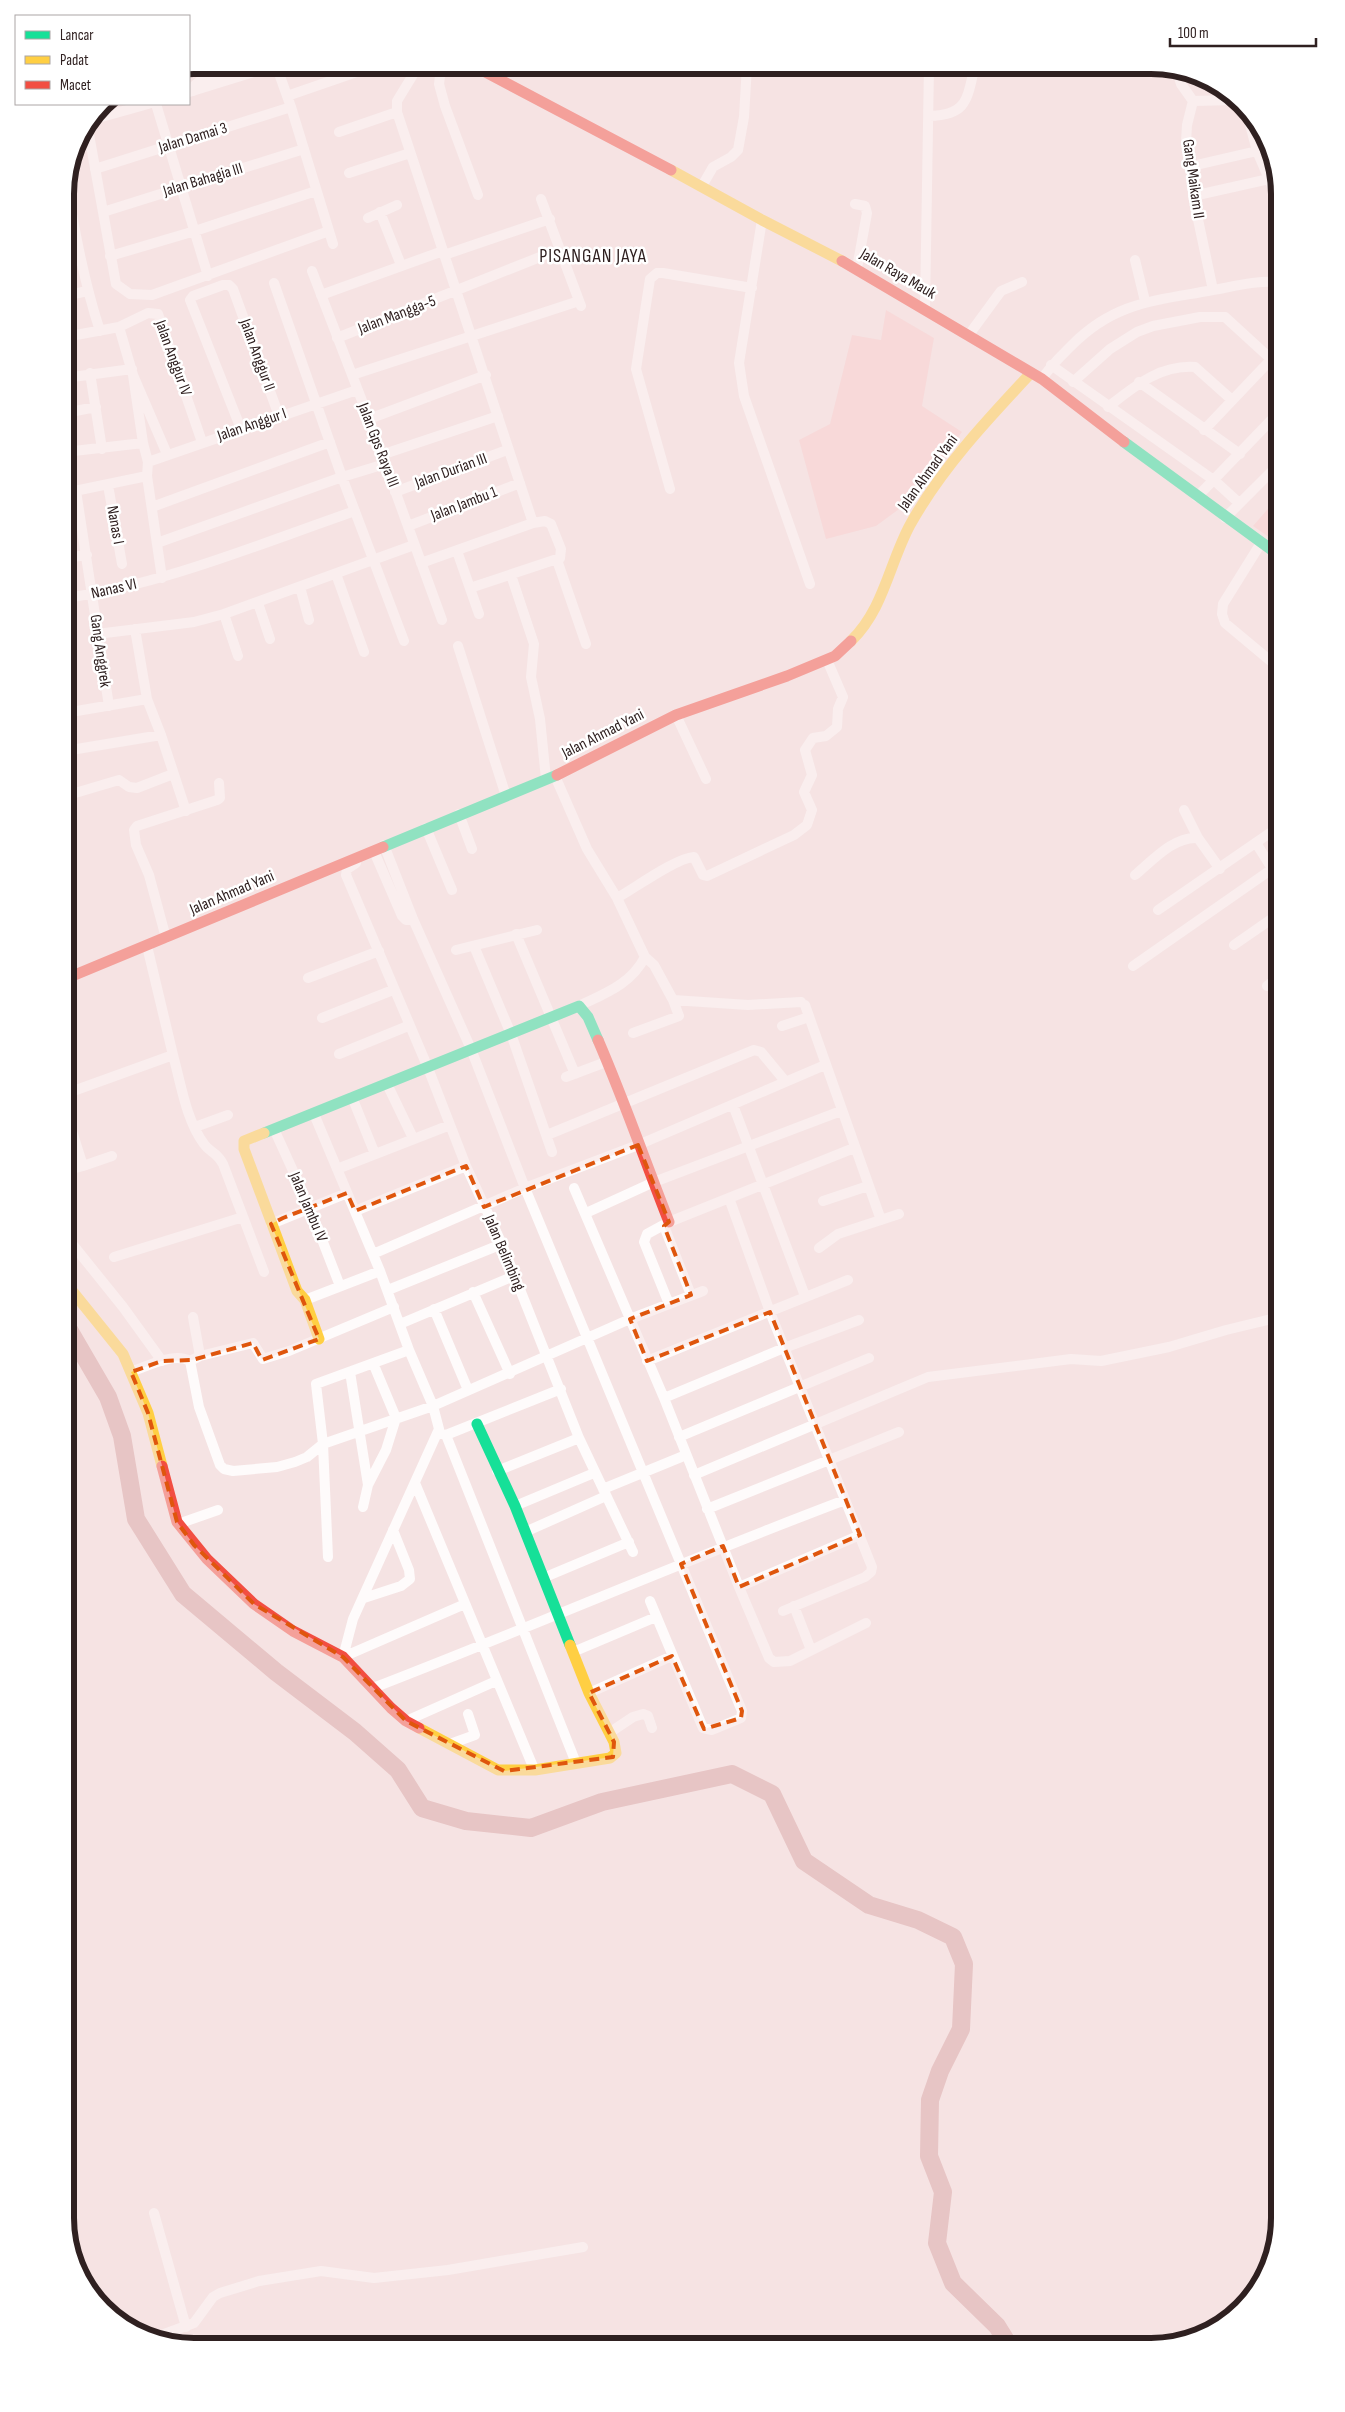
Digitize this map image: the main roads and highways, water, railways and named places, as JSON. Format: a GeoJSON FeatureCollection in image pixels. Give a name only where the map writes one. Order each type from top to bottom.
{"type":"FeatureCollection","features":[{"type":"Feature","properties":{"kind":"waterway"},"geometry":{"type":"LineString","coordinates":[[74,1338],[108,1397],[122,1436],[136,1519],[183,1594],[276,1672],[355,1732],[398,1770],[422,1808],[466,1821],[531,1828],[602,1802],[732,1774],[772,1794],[804,1861],[869,1905],[918,1920],[953,1937],[964,1964],[961,2029],[940,2071],[930,2100],[929,2156],[943,2192],[937,2243],[953,2283],[997,2326],[1004,2338]]}},
{"type":"Feature","properties":{"kind":"district","name":"PISANGAN JAYA"},"geometry":{"type":"Point","coordinates":[593,256]}}]}
